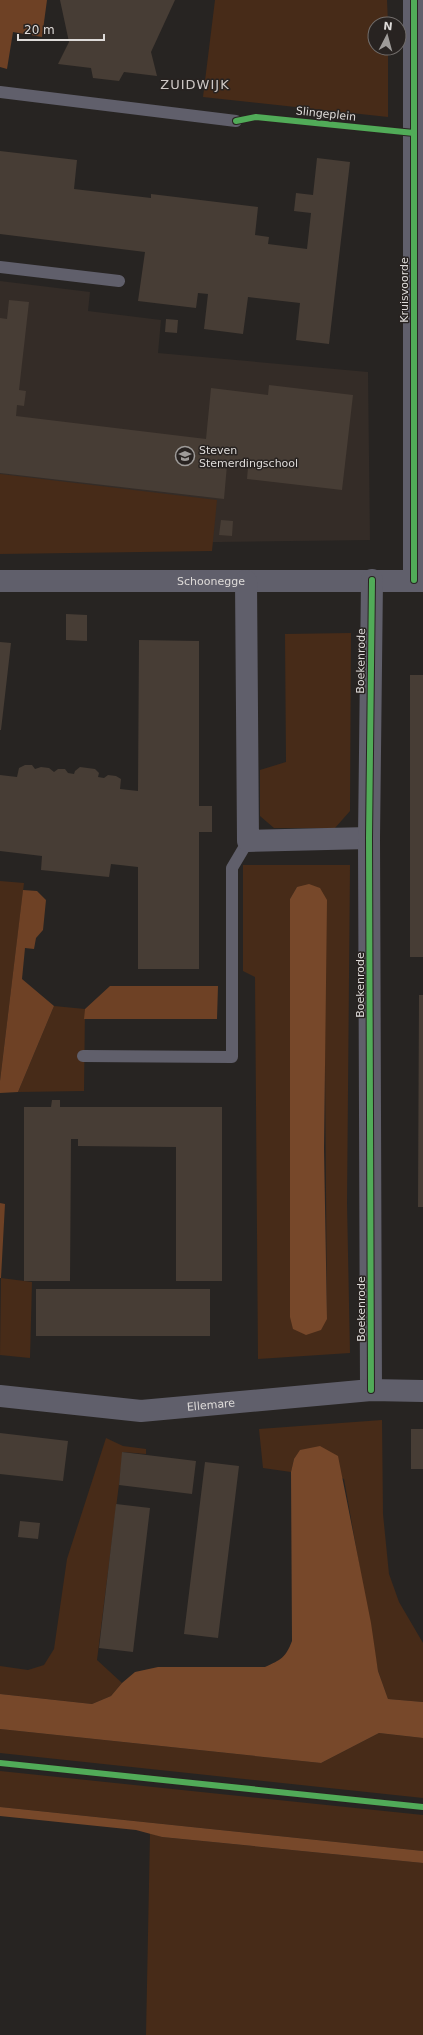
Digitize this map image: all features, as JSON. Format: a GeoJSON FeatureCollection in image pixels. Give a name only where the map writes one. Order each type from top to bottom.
{"type":"FeatureCollection","features":[{"type":"Feature","properties":{"kind":"street","name":"Kruisvoorde"},"geometry":{"type":"LineString","coordinates":[[414,0],[418,27],[419,580]]}},
{"type":"Feature","properties":{"kind":"street","name":"Boekenrode"},"geometry":{"type":"LineString","coordinates":[[371,1390],[369,838],[372,580]]}},
{"type":"Feature","properties":{"kind":"street","name":"Schoonegge"},"geometry":{"type":"LineString","coordinates":[[0,581],[419,580]]}},
{"type":"Feature","properties":{"kind":"street"},"geometry":{"type":"LineString","coordinates":[[246,581],[248,841],[369,838]]}},
{"type":"Feature","properties":{"kind":"street","name":"Ellemare"},"geometry":{"type":"LineString","coordinates":[[0,1396],[140,1411],[371,1390],[423,1391]]}},
{"type":"Feature","properties":{"kind":"lane"},"geometry":{"type":"LineString","coordinates":[[0,92],[236,121]]}},
{"type":"Feature","properties":{"kind":"lane"},"geometry":{"type":"LineString","coordinates":[[0,267],[119,281]]}},
{"type":"Feature","properties":{"kind":"lane"},"geometry":{"type":"LineString","coordinates":[[83,1056],[232,1057],[232,868],[248,841]]}},
{"type":"Feature","properties":{"kind":"shaded area"},"geometry":{"type":"Polygon","coordinates":[[[0,0],[47,0],[42,37],[13,32],[7,69],[0,67],[0,0]]]}},
{"type":"Feature","properties":{"kind":"shaded area"},"geometry":{"type":"Polygon","coordinates":[[[215,0],[387,0],[388,16],[367,16],[367,56],[388,56],[388,117],[203,97],[215,0]]]}},
{"type":"Feature","properties":{"kind":"shaded area","name":"Steven Stemerdingschool"},"geometry":{"type":"Polygon","coordinates":[[[0,281],[90,292],[88,311],[161,320],[158,353],[368,372],[370,540],[0,545],[0,281]]]}},
{"type":"Feature","properties":{"kind":"shaded area"},"geometry":{"type":"Polygon","coordinates":[[[0,474],[217,500],[212,551],[0,554],[0,474]]]}},
{"type":"Feature","properties":{"kind":"shaded area"},"geometry":{"type":"Polygon","coordinates":[[[351,633],[350,811],[335,828],[274,828],[260,816],[260,770],[286,762],[285,634],[351,633]]]}},
{"type":"Feature","properties":{"kind":"shaded area"},"geometry":{"type":"Polygon","coordinates":[[[243,865],[350,865],[347,1203],[350,1353],[258,1359],[255,977],[243,971],[243,865]],[[297,887],[290,899],[290,1317],[327,1319],[325,1064],[297,887]]]}},
{"type":"Feature","properties":{"kind":"shaded area"},"geometry":{"type":"Polygon","coordinates":[[[0,881],[24,883],[0,1081],[0,881]]]}},
{"type":"Feature","properties":{"kind":"shaded area"},"geometry":{"type":"Polygon","coordinates":[[[309,884],[320,888],[327,900],[324,1149],[327,1319],[321,1330],[306,1335],[293,1329],[290,1317],[290,899],[297,887],[309,884]]]}},
{"type":"Feature","properties":{"kind":"shaded area"},"geometry":{"type":"Polygon","coordinates":[[[23,890],[37,891],[46,900],[43,930],[36,938],[34,949],[25,948],[22,979],[54,1006],[18,1092],[0,1093],[0,1081],[23,890]]]}},
{"type":"Feature","properties":{"kind":"shaded area"},"geometry":{"type":"Polygon","coordinates":[[[110,986],[218,986],[217,1019],[84,1019],[85,1009],[110,986]]]}},
{"type":"Feature","properties":{"kind":"shaded area"},"geometry":{"type":"Polygon","coordinates":[[[54,1006],[85,1009],[84,1091],[18,1092],[54,1006]]]}},
{"type":"Feature","properties":{"kind":"shaded area"},"geometry":{"type":"Polygon","coordinates":[[[0,1203],[5,1204],[1,1278],[0,1278],[0,1203]]]}},
{"type":"Feature","properties":{"kind":"shaded area"},"geometry":{"type":"Polygon","coordinates":[[[1,1278],[32,1282],[30,1358],[0,1355],[1,1278]]]}},
{"type":"Feature","properties":{"kind":"shaded area"},"geometry":{"type":"Polygon","coordinates":[[[382,1420],[383,1514],[389,1574],[399,1602],[423,1643],[423,1702],[388,1699],[378,1671],[344,1479],[294,1459],[291,1472],[263,1468],[259,1429],[382,1420]]]}},
{"type":"Feature","properties":{"kind":"shaded area"},"geometry":{"type":"Polygon","coordinates":[[[106,1438],[123,1446],[146,1449],[146,1454],[123,1452],[97,1660],[122,1683],[111,1696],[92,1704],[0,1694],[0,1666],[28,1670],[44,1665],[54,1649],[67,1559],[106,1438]]]}},
{"type":"Feature","properties":{"kind":"shaded area"},"geometry":{"type":"Polygon","coordinates":[[[320,1446],[338,1456],[371,1623],[378,1671],[388,1699],[423,1702],[423,1738],[379,1733],[321,1763],[0,1729],[0,1694],[92,1704],[111,1696],[122,1683],[135,1672],[158,1667],[265,1667],[282,1657],[288,1651],[292,1641],[291,1472],[294,1459],[300,1450],[320,1446]]]}},
{"type":"Feature","properties":{"kind":"shaded area"},"geometry":{"type":"Polygon","coordinates":[[[0,1729],[321,1763],[379,1733],[423,1738],[423,1798],[0,1753],[0,1729]]]}},
{"type":"Feature","properties":{"kind":"shaded area"},"geometry":{"type":"Polygon","coordinates":[[[0,1771],[423,1815],[423,1851],[0,1807],[0,1771]]]}},
{"type":"Feature","properties":{"kind":"shaded area"},"geometry":{"type":"Polygon","coordinates":[[[0,1807],[423,1851],[423,1863],[162,1837],[136,1830],[0,1816],[0,1807]]]}},
{"type":"Feature","properties":{"kind":"shaded area"},"geometry":{"type":"Polygon","coordinates":[[[150,1833],[162,1837],[423,1863],[423,2035],[146,2035],[150,1833]]]}},
{"type":"Feature","properties":{"kind":"building"},"geometry":{"type":"Polygon","coordinates":[[[60,0],[175,0],[151,52],[157,76],[124,72],[119,81],[93,78],[91,68],[58,64],[69,42],[60,0]]]}},
{"type":"Feature","properties":{"kind":"building"},"geometry":{"type":"Polygon","coordinates":[[[0,151],[77,160],[74,189],[151,198],[151,194],[258,207],[255,235],[269,237],[268,244],[307,249],[311,213],[294,211],[296,193],[313,195],[317,158],[350,162],[329,344],[296,340],[300,303],[248,297],[243,334],[204,329],[208,294],[198,293],[196,308],[138,301],[145,252],[0,234],[0,151]]]}},
{"type":"Feature","properties":{"kind":"building"},"geometry":{"type":"Polygon","coordinates":[[[9,300],[29,302],[19,390],[26,391],[24,406],[17,405],[16,416],[206,439],[211,388],[268,395],[269,385],[353,395],[342,490],[247,479],[248,467],[227,465],[224,499],[0,473],[0,318],[7,319],[9,300]]]}},
{"type":"Feature","properties":{"kind":"building"},"geometry":{"type":"Polygon","coordinates":[[[166,319],[178,320],[177,333],[165,332],[166,319]]]}},
{"type":"Feature","properties":{"kind":"building"},"geometry":{"type":"Polygon","coordinates":[[[221,520],[233,521],[232,536],[219,535],[221,520]]]}},
{"type":"Feature","properties":{"kind":"building"},"geometry":{"type":"Polygon","coordinates":[[[66,614],[87,615],[87,641],[66,640],[66,614]]]}},
{"type":"Feature","properties":{"kind":"building"},"geometry":{"type":"Polygon","coordinates":[[[139,640],[199,641],[199,806],[212,806],[212,832],[199,832],[199,969],[138,969],[138,867],[111,864],[109,877],[41,870],[42,856],[0,851],[0,775],[17,777],[19,768],[25,765],[32,765],[35,769],[41,767],[49,768],[54,772],[58,769],[65,769],[68,773],[74,774],[80,767],[95,769],[99,773],[98,777],[104,778],[108,775],[116,776],[121,779],[120,789],[138,791],[139,640]]]}},
{"type":"Feature","properties":{"kind":"building"},"geometry":{"type":"Polygon","coordinates":[[[0,642],[11,643],[1,730],[0,730],[0,642]]]}},
{"type":"Feature","properties":{"kind":"building"},"geometry":{"type":"Polygon","coordinates":[[[410,675],[423,675],[423,957],[410,957],[410,675]]]}},
{"type":"Feature","properties":{"kind":"building"},"geometry":{"type":"Polygon","coordinates":[[[419,995],[423,995],[423,1207],[418,1207],[419,995]]]}},
{"type":"Feature","properties":{"kind":"building"},"geometry":{"type":"Polygon","coordinates":[[[52,1100],[60,1100],[60,1107],[222,1107],[222,1281],[176,1281],[176,1147],[78,1146],[78,1139],[71,1139],[70,1281],[24,1281],[24,1107],[51,1107],[52,1100]]]}},
{"type":"Feature","properties":{"kind":"building"},"geometry":{"type":"Polygon","coordinates":[[[36,1289],[210,1289],[210,1336],[36,1336],[36,1289]]]}},
{"type":"Feature","properties":{"kind":"building"},"geometry":{"type":"Polygon","coordinates":[[[411,1429],[423,1429],[423,1469],[411,1469],[411,1429]]]}},
{"type":"Feature","properties":{"kind":"building"},"geometry":{"type":"Polygon","coordinates":[[[0,1433],[68,1441],[63,1481],[0,1474],[0,1433]]]}},
{"type":"Feature","properties":{"kind":"building"},"geometry":{"type":"Polygon","coordinates":[[[122,1452],[196,1461],[192,1494],[119,1485],[122,1452]]]}},
{"type":"Feature","properties":{"kind":"building"},"geometry":{"type":"Polygon","coordinates":[[[205,1462],[239,1466],[218,1638],[184,1634],[205,1462]]]}},
{"type":"Feature","properties":{"kind":"building"},"geometry":{"type":"Polygon","coordinates":[[[116,1504],[150,1508],[133,1652],[99,1648],[116,1504]]]}},
{"type":"Feature","properties":{"kind":"building"},"geometry":{"type":"Polygon","coordinates":[[[20,1521],[40,1523],[38,1539],[18,1537],[20,1521]]]}},
{"type":"Feature","properties":{"kind":"cycle path"},"geometry":{"type":"LineString","coordinates":[[414,0],[414,580]]}},
{"type":"Feature","properties":{"kind":"cycle path","name":"Slingeplein"},"geometry":{"type":"LineString","coordinates":[[236,121],[256,117],[414,133]]}},
{"type":"Feature","properties":{"kind":"cycle path"},"geometry":{"type":"LineString","coordinates":[[371,1390],[369,838],[372,580]]}},
{"type":"Feature","properties":{"kind":"cycle path"},"geometry":{"type":"LineString","coordinates":[[0,1763],[423,1807]]}},
{"type":"Feature","properties":{"kind":"place","name":"Steven Stemerdingschool"},"geometry":{"type":"Point","coordinates":[185,456]}},
{"type":"Feature","properties":{"kind":"district","name":"ZUIDWIJK"},"geometry":{"type":"Point","coordinates":[195,84]}}]}
